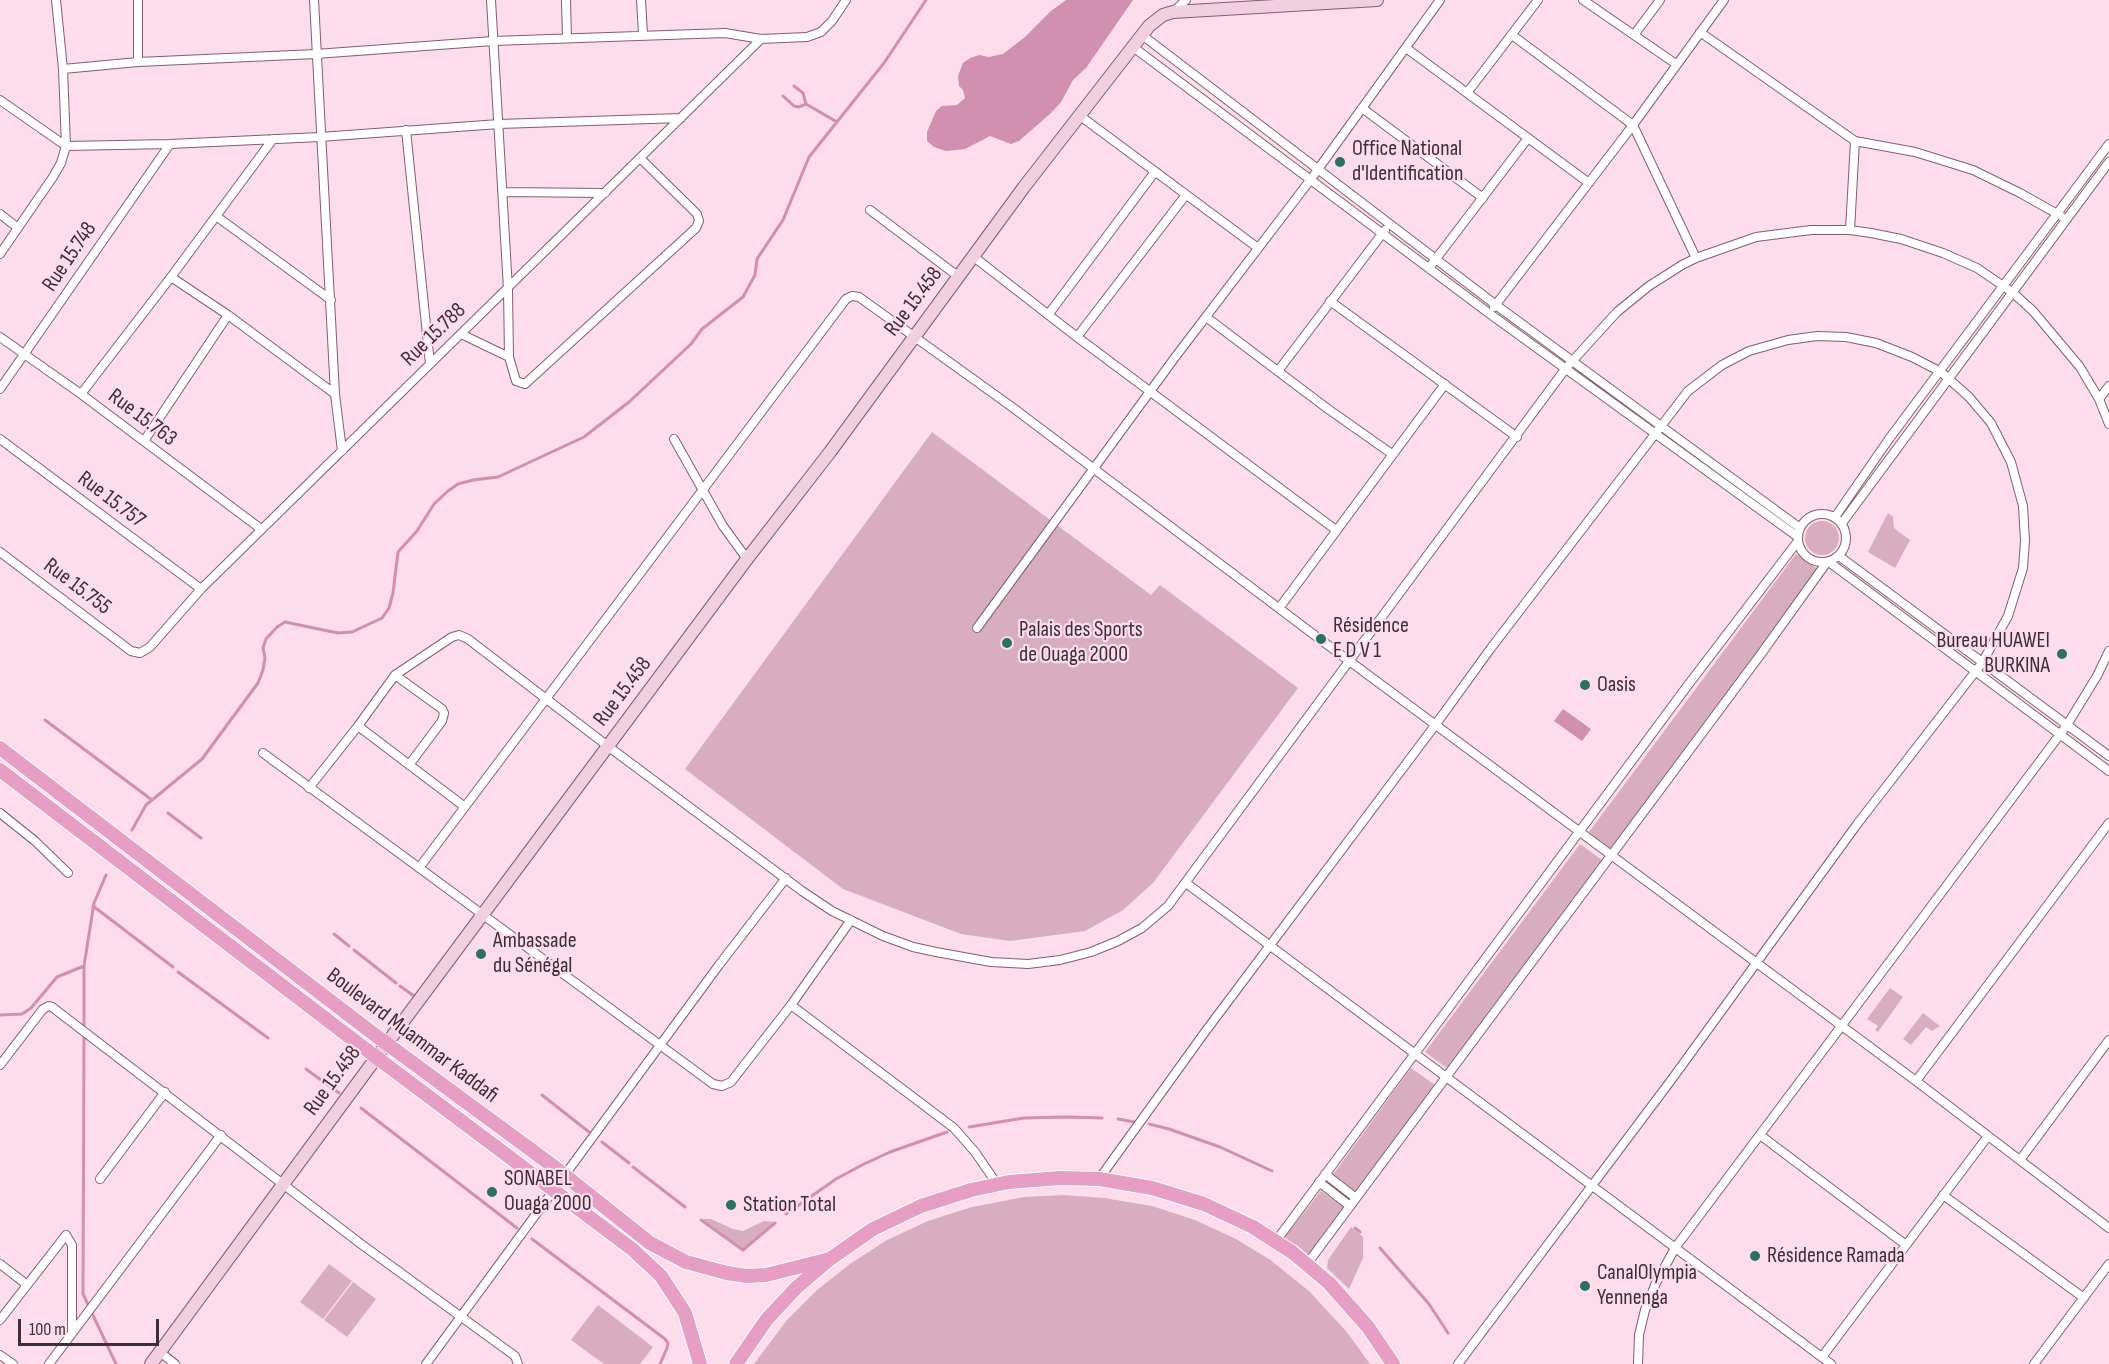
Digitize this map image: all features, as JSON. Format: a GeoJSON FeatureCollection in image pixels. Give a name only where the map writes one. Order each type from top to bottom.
{"type":"FeatureCollection","features":[{"type":"Feature","properties":{"kind":"main road"},"geometry":{"type":"LineString","coordinates":[[1173,12],[1377,0]]}},
{"type":"Feature","properties":{"kind":"main road","name":"Rue 15.458"},"geometry":{"type":"LineString","coordinates":[[151,1364],[387,1043],[1079,115],[1142,35],[1156,20],[1173,12]]}},
{"type":"Feature","properties":{"kind":"main road","name":"Boulevard Muammar Kaddafi"},"geometry":{"type":"LineString","coordinates":[[0,748],[565,1176],[650,1243],[665,1252],[704,1268],[746,1276],[766,1275],[830,1258]]}},
{"type":"Feature","properties":{"kind":"main road","name":"Boulevard Muammar Kaddafi"},"geometry":{"type":"LineString","coordinates":[[0,770],[376,1058],[632,1249],[661,1276],[685,1313],[700,1364]]}},
{"type":"Feature","properties":{"kind":"main road"},"geometry":{"type":"LineString","coordinates":[[736,1364],[777,1308],[797,1287],[830,1258],[868,1233],[909,1211],[952,1195],[997,1184],[1054,1178],[1099,1179],[1152,1188],[1191,1199],[1228,1214],[1276,1241],[1307,1264],[1352,1308],[1377,1338],[1393,1364]]}},
{"type":"Feature","properties":{"kind":"street"},"geometry":{"type":"LineString","coordinates":[[0,254],[53,177],[61,163],[66,146],[63,69],[56,0]]}},
{"type":"Feature","properties":{"kind":"street"},"geometry":{"type":"LineString","coordinates":[[138,0],[138,63]]}},
{"type":"Feature","properties":{"kind":"street"},"geometry":{"type":"LineString","coordinates":[[314,0],[335,394],[342,451]]}},
{"type":"Feature","properties":{"kind":"street"},"geometry":{"type":"LineString","coordinates":[[491,0],[508,289],[509,357],[516,381],[525,384],[696,228],[699,221],[697,214],[640,158]]}},
{"type":"Feature","properties":{"kind":"street"},"geometry":{"type":"LineString","coordinates":[[566,0],[567,38]]}},
{"type":"Feature","properties":{"kind":"street"},"geometry":{"type":"LineString","coordinates":[[641,0],[643,34]]}},
{"type":"Feature","properties":{"kind":"street"},"geometry":{"type":"LineString","coordinates":[[63,69],[316,54],[493,40],[725,33],[761,39],[807,37],[821,32],[832,21],[846,0]]}},
{"type":"Feature","properties":{"kind":"street"},"geometry":{"type":"LineString","coordinates":[[1173,12],[1186,0]]}},
{"type":"Feature","properties":{"kind":"street"},"geometry":{"type":"LineString","coordinates":[[977,628],[1150,392],[1318,169],[1440,0]]}},
{"type":"Feature","properties":{"kind":"street"},"geometry":{"type":"LineString","coordinates":[[1467,93],[1538,0]]}},
{"type":"Feature","properties":{"kind":"street"},"geometry":{"type":"LineString","coordinates":[[1583,0],[1676,64]]}},
{"type":"Feature","properties":{"kind":"street"},"geometry":{"type":"LineString","coordinates":[[1634,35],[1660,0]]}},
{"type":"Feature","properties":{"kind":"street"},"geometry":{"type":"LineString","coordinates":[[1490,314],[1724,0]]}},
{"type":"Feature","properties":{"kind":"street"},"geometry":{"type":"LineString","coordinates":[[1700,32],[1856,141],[1915,152],[1974,170],[2066,220]]}},
{"type":"Feature","properties":{"kind":"street"},"geometry":{"type":"LineString","coordinates":[[1142,35],[1437,258],[1569,364],[1798,536],[1805,556],[1813,561],[1828,562],[2109,771]]}},
{"type":"Feature","properties":{"kind":"street"},"geometry":{"type":"LineString","coordinates":[[1512,35],[1633,125],[1696,258]]}},
{"type":"Feature","properties":{"kind":"street","name":"Rue 15.788"},"geometry":{"type":"LineString","coordinates":[[131,651],[140,653],[150,647],[201,589],[761,39]]}},
{"type":"Feature","properties":{"kind":"street"},"geometry":{"type":"LineString","coordinates":[[1133,47],[1490,314],[1569,364]]}},
{"type":"Feature","properties":{"kind":"street"},"geometry":{"type":"LineString","coordinates":[[1406,48],[1589,183]]}},
{"type":"Feature","properties":{"kind":"street"},"geometry":{"type":"LineString","coordinates":[[0,100],[66,146],[320,138],[499,124],[681,118]]}},
{"type":"Feature","properties":{"kind":"street"},"geometry":{"type":"LineString","coordinates":[[1362,108],[1483,198]]}},
{"type":"Feature","properties":{"kind":"street"},"geometry":{"type":"LineString","coordinates":[[1079,115],[1154,173],[1258,248]]}},
{"type":"Feature","properties":{"kind":"street"},"geometry":{"type":"LineString","coordinates":[[406,130],[430,364]]}},
{"type":"Feature","properties":{"kind":"street"},"geometry":{"type":"LineString","coordinates":[[1429,268],[1528,138]]}},
{"type":"Feature","properties":{"kind":"street"},"geometry":{"type":"LineString","coordinates":[[81,394],[273,139]]}},
{"type":"Feature","properties":{"kind":"street"},"geometry":{"type":"LineString","coordinates":[[1850,230],[1856,141]]}},
{"type":"Feature","properties":{"kind":"street","name":"Rue 15.748"},"geometry":{"type":"LineString","coordinates":[[0,389],[170,144]]}},
{"type":"Feature","properties":{"kind":"street"},"geometry":{"type":"LineString","coordinates":[[1838,520],[1889,439],[2109,144]]}},
{"type":"Feature","properties":{"kind":"street"},"geometry":{"type":"LineString","coordinates":[[1838,520],[1949,378],[2109,162]]}},
{"type":"Feature","properties":{"kind":"street"},"geometry":{"type":"LineString","coordinates":[[1048,315],[1154,173]]}},
{"type":"Feature","properties":{"kind":"street"},"geometry":{"type":"LineString","coordinates":[[503,192],[605,193]]}},
{"type":"Feature","properties":{"kind":"street"},"geometry":{"type":"LineString","coordinates":[[1077,337],[1185,196]]}},
{"type":"Feature","properties":{"kind":"street"},"geometry":{"type":"LineString","coordinates":[[870,210],[959,277]]}},
{"type":"Feature","properties":{"kind":"street"},"geometry":{"type":"LineString","coordinates":[[0,214],[18,228]]}},
{"type":"Feature","properties":{"kind":"street"},"geometry":{"type":"LineString","coordinates":[[216,216],[331,300]]}},
{"type":"Feature","properties":{"kind":"street"},"geometry":{"type":"LineString","coordinates":[[1278,371],[1390,223]]}},
{"type":"Feature","properties":{"kind":"street"},"geometry":{"type":"LineString","coordinates":[[309,788],[395,675],[452,637],[459,635],[468,639],[609,747],[832,911],[883,936],[924,950],[991,962],[1041,963],[1091,952],[1134,932],[1168,906],[1569,364],[1617,312],[1649,286],[1696,258],[1756,237],[1811,230],[1850,230],[1901,239],[1943,253],[1977,268],[2012,292],[2033,311],[2080,367],[2099,399],[2109,424]]}},
{"type":"Feature","properties":{"kind":"street"},"geometry":{"type":"LineString","coordinates":[[974,257],[1077,337],[1336,530]]}},
{"type":"Feature","properties":{"kind":"street"},"geometry":{"type":"LineString","coordinates":[[171,277],[228,315],[335,394]]}},
{"type":"Feature","properties":{"kind":"street"},"geometry":{"type":"LineString","coordinates":[[419,868],[846,299],[852,296],[860,297],[1280,607],[2109,1228]]}},
{"type":"Feature","properties":{"kind":"street"},"geometry":{"type":"LineString","coordinates":[[1330,301],[1517,437]]}},
{"type":"Feature","properties":{"kind":"street"},"geometry":{"type":"LineString","coordinates":[[144,441],[228,315]]}},
{"type":"Feature","properties":{"kind":"street"},"geometry":{"type":"LineString","coordinates":[[1206,317],[1392,454]]}},
{"type":"Feature","properties":{"kind":"street"},"geometry":{"type":"LineString","coordinates":[[461,334],[509,357]]}},
{"type":"Feature","properties":{"kind":"street"},"geometry":{"type":"LineString","coordinates":[[1099,1179],[1491,648],[1688,391],[1722,365],[1749,351],[1788,340],[1817,336],[1846,337],[1876,343],[1912,357],[1941,372],[1969,397],[1991,423],[2005,447],[2017,480],[2024,518],[2023,568],[2014,601],[1999,635],[1982,663],[1858,824],[1458,1364]]}},
{"type":"Feature","properties":{"kind":"street","name":"Rue 15.763"},"geometry":{"type":"LineString","coordinates":[[0,338],[81,394],[261,530]]}},
{"type":"Feature","properties":{"kind":"street"},"geometry":{"type":"LineString","coordinates":[[1280,607],[1445,384]]}},
{"type":"Feature","properties":{"kind":"street"},"geometry":{"type":"LineString","coordinates":[[2099,399],[2109,386]]}},
{"type":"Feature","properties":{"kind":"street","name":"Rue 15.757"},"geometry":{"type":"LineString","coordinates":[[0,439],[201,589]]}},
{"type":"Feature","properties":{"kind":"street"},"geometry":{"type":"LineString","coordinates":[[674,439],[723,526],[747,559]]}},
{"type":"Feature","properties":{"kind":"street"},"geometry":{"type":"LineString","coordinates":[[1276,1241],[1798,536],[1807,519],[1815,514],[1825,514],[1838,520],[1846,531],[1845,549],[1839,556],[1828,562],[1307,1264]]}},
{"type":"Feature","properties":{"kind":"street","name":"Rue 15.755"},"geometry":{"type":"LineString","coordinates":[[0,552],[131,651]]}},
{"type":"Feature","properties":{"kind":"street"},"geometry":{"type":"LineString","coordinates":[[1839,556],[2109,756]]}},
{"type":"Feature","properties":{"kind":"street"},"geometry":{"type":"LineString","coordinates":[[1638,1364],[1639,1335],[1645,1310],[1656,1283],[1676,1248],[2067,725],[2097,676],[2109,651]]}},
{"type":"Feature","properties":{"kind":"street"},"geometry":{"type":"LineString","coordinates":[[395,675],[442,709],[444,713],[442,721],[409,765]]}},
{"type":"Feature","properties":{"kind":"street"},"geometry":{"type":"LineString","coordinates":[[358,726],[465,807]]}},
{"type":"Feature","properties":{"kind":"street"},"geometry":{"type":"LineString","coordinates":[[263,753],[713,1084],[722,1086],[731,1082],[791,1005],[851,920]]}},
{"type":"Feature","properties":{"kind":"street"},"geometry":{"type":"LineString","coordinates":[[0,813],[35,841],[68,873]]}},
{"type":"Feature","properties":{"kind":"street"},"geometry":{"type":"LineString","coordinates":[[1916,1082],[2109,823]]}},
{"type":"Feature","properties":{"kind":"street"},"geometry":{"type":"LineString","coordinates":[[426,1364],[660,1045],[786,878]]}},
{"type":"Feature","properties":{"kind":"street"},"geometry":{"type":"LineString","coordinates":[[1186,883],[1831,1364]]}},
{"type":"Feature","properties":{"kind":"street"},"geometry":{"type":"LineString","coordinates":[[791,1005],[954,1128],[975,1152],[997,1184]]}},
{"type":"Feature","properties":{"kind":"street"},"geometry":{"type":"LineString","coordinates":[[0,1065],[41,1012],[49,1006],[165,1092],[361,1244],[463,1316],[515,1356],[518,1364]]}},
{"type":"Feature","properties":{"kind":"street"},"geometry":{"type":"LineString","coordinates":[[2020,1160],[2109,1040]]}},
{"type":"Feature","properties":{"kind":"street"},"geometry":{"type":"LineString","coordinates":[[100,1179],[165,1092]]}},
{"type":"Feature","properties":{"kind":"street"},"geometry":{"type":"LineString","coordinates":[[49,1364],[221,1135]]}},
{"type":"Feature","properties":{"kind":"street"},"geometry":{"type":"LineString","coordinates":[[1760,1135],[1906,1245]]}},
{"type":"Feature","properties":{"kind":"street"},"geometry":{"type":"LineString","coordinates":[[1822,1357],[1988,1136]]}},
{"type":"Feature","properties":{"kind":"street"},"geometry":{"type":"LineString","coordinates":[[1325,1174],[1353,1202]]}},
{"type":"Feature","properties":{"kind":"street"},"geometry":{"type":"LineString","coordinates":[[1319,1182],[1353,1202]]}},
{"type":"Feature","properties":{"kind":"street"},"geometry":{"type":"LineString","coordinates":[[1943,1195],[2084,1298]]}},
{"type":"Feature","properties":{"kind":"street"},"geometry":{"type":"LineString","coordinates":[[0,1320],[64,1236],[68,1236],[72,1245],[72,1332]]}},
{"type":"Feature","properties":{"kind":"street"},"geometry":{"type":"LineString","coordinates":[[0,1264],[27,1284]]}},
{"type":"Feature","properties":{"kind":"street"},"geometry":{"type":"LineString","coordinates":[[2034,1364],[2109,1264]]}},
{"type":"Feature","properties":{"kind":"street"},"geometry":{"type":"LineString","coordinates":[[160,1352],[175,1364]]}},
{"type":"Feature","properties":{"kind":"street"},"geometry":{"type":"LineString","coordinates":[[0,1355],[13,1364]]}},
{"type":"Feature","properties":{"kind":"shaded area"},"geometry":{"type":"Polygon","coordinates":[[[1066,0],[1133,0],[1086,68],[1073,80],[1061,102],[1051,113],[1019,141],[1011,144],[990,136],[965,149],[946,151],[934,147],[927,141],[927,132],[936,111],[942,106],[957,105],[965,98],[959,86],[958,76],[963,63],[979,55],[989,57],[1003,54],[1066,0]]]}},
{"type":"Feature","properties":{"kind":"shaded area","name":"Palais des Sports de Ouaga 2000"},"geometry":{"type":"Polygon","coordinates":[[[932,432],[1151,595],[1160,585],[1298,688],[1153,883],[1123,910],[1085,931],[1010,941],[961,934],[843,889],[685,769],[932,432]]]}},
{"type":"Feature","properties":{"kind":"shaded area"},"geometry":{"type":"Polygon","coordinates":[[[1888,513],[1893,517],[1894,528],[1910,540],[1895,568],[1868,552],[1888,513]]]}},
{"type":"Feature","properties":{"kind":"shaded area"},"geometry":{"type":"Polygon","coordinates":[[[1822,521],[1834,526],[1839,538],[1834,550],[1822,555],[1810,550],[1805,538],[1810,526],[1822,521]]]}},
{"type":"Feature","properties":{"kind":"shaded area"},"geometry":{"type":"Polygon","coordinates":[[[1796,554],[1819,570],[1612,850],[1589,832],[1796,554]]]}},
{"type":"Feature","properties":{"kind":"shaded area"},"geometry":{"type":"Polygon","coordinates":[[[1563,709],[1591,729],[1582,741],[1554,721],[1563,709]]]}},
{"type":"Feature","properties":{"kind":"shaded area"},"geometry":{"type":"Polygon","coordinates":[[[1580,844],[1602,860],[1447,1068],[1425,1052],[1580,844]]]}},
{"type":"Feature","properties":{"kind":"shaded area"},"geometry":{"type":"Polygon","coordinates":[[[1890,988],[1903,997],[1878,1032],[1875,1030],[1878,1026],[1867,1019],[1890,988]]]}},
{"type":"Feature","properties":{"kind":"shaded area"},"geometry":{"type":"Polygon","coordinates":[[[1923,1013],[1940,1026],[1932,1031],[1926,1027],[1911,1045],[1903,1039],[1923,1013]]]}},
{"type":"Feature","properties":{"kind":"shaded area"},"geometry":{"type":"Polygon","coordinates":[[[1411,1068],[1435,1085],[1355,1193],[1332,1176],[1411,1068]]]}},
{"type":"Feature","properties":{"kind":"shaded area"},"geometry":{"type":"Polygon","coordinates":[[[1321,1191],[1345,1208],[1308,1257],[1284,1238],[1321,1191]]]}},
{"type":"Feature","properties":{"kind":"shaded area"},"geometry":{"type":"Polygon","coordinates":[[[1064,1195],[1104,1198],[1152,1206],[1195,1220],[1236,1239],[1269,1259],[1309,1291],[1346,1331],[1370,1364],[754,1364],[787,1320],[817,1290],[850,1264],[887,1240],[928,1221],[972,1207],[1024,1197],[1064,1195]]]}},
{"type":"Feature","properties":{"kind":"shaded area"},"geometry":{"type":"Polygon","coordinates":[[[701,1219],[711,1219],[743,1231],[764,1221],[776,1222],[743,1249],[701,1219]]]}},
{"type":"Feature","properties":{"kind":"shaded area"},"geometry":{"type":"Polygon","coordinates":[[[1351,1227],[1363,1237],[1363,1258],[1349,1289],[1327,1268],[1328,1260],[1351,1227]]]}},
{"type":"Feature","properties":{"kind":"shaded area"},"geometry":{"type":"Polygon","coordinates":[[[329,1264],[352,1281],[323,1319],[300,1302],[329,1264]]]}},
{"type":"Feature","properties":{"kind":"shaded area"},"geometry":{"type":"Polygon","coordinates":[[[353,1282],[376,1299],[347,1337],[324,1320],[353,1282]]]}},
{"type":"Feature","properties":{"kind":"shaded area"},"geometry":{"type":"Polygon","coordinates":[[[598,1305],[653,1347],[640,1364],[604,1364],[571,1340],[598,1305]]]}},
{"type":"Feature","properties":{"kind":"waterway"},"geometry":{"type":"LineString","coordinates":[[132,830],[146,805],[202,759],[258,683],[263,670],[265,658],[263,648],[266,639],[277,627],[285,622],[338,633],[352,632],[382,618],[389,608],[393,593],[398,552],[417,531],[434,504],[448,491],[458,484],[498,477],[584,437],[629,402],[691,344],[702,329],[743,297],[755,275],[757,259],[783,220],[809,157],[884,63],[926,0]]}},
{"type":"Feature","properties":{"kind":"waterway"},"geometry":{"type":"LineString","coordinates":[[794,86],[803,93],[806,104]]}},
{"type":"Feature","properties":{"kind":"waterway"},"geometry":{"type":"LineString","coordinates":[[783,96],[794,106],[799,107],[806,104],[837,122]]}},
{"type":"Feature","properties":{"kind":"waterway"},"geometry":{"type":"LineString","coordinates":[[45,720],[152,800]]}},
{"type":"Feature","properties":{"kind":"waterway"},"geometry":{"type":"LineString","coordinates":[[168,813],[201,838]]}},
{"type":"Feature","properties":{"kind":"waterway"},"geometry":{"type":"LineString","coordinates":[[84,1027],[84,966],[94,903],[106,875]]}},
{"type":"Feature","properties":{"kind":"waterway"},"geometry":{"type":"LineString","coordinates":[[93,906],[173,967]]}},
{"type":"Feature","properties":{"kind":"waterway"},"geometry":{"type":"LineString","coordinates":[[334,934],[349,946]]}},
{"type":"Feature","properties":{"kind":"waterway"},"geometry":{"type":"LineString","coordinates":[[354,950],[396,983]]}},
{"type":"Feature","properties":{"kind":"waterway"},"geometry":{"type":"LineString","coordinates":[[0,1015],[22,1014],[31,1008],[57,977],[84,966]]}},
{"type":"Feature","properties":{"kind":"waterway"},"geometry":{"type":"LineString","coordinates":[[178,972],[268,1038]]}},
{"type":"Feature","properties":{"kind":"waterway"},"geometry":{"type":"LineString","coordinates":[[400,986],[414,996]]}},
{"type":"Feature","properties":{"kind":"waterway"},"geometry":{"type":"LineString","coordinates":[[84,1034],[83,1294],[116,1364]]}},
{"type":"Feature","properties":{"kind":"waterway"},"geometry":{"type":"LineString","coordinates":[[306,1069],[339,1093]]}},
{"type":"Feature","properties":{"kind":"waterway"},"geometry":{"type":"LineString","coordinates":[[542,1095],[589,1132]]}},
{"type":"Feature","properties":{"kind":"waterway"},"geometry":{"type":"LineString","coordinates":[[361,1108],[517,1228]]}},
{"type":"Feature","properties":{"kind":"waterway"},"geometry":{"type":"LineString","coordinates":[[969,1127],[1024,1118],[1102,1118]]}},
{"type":"Feature","properties":{"kind":"waterway"},"geometry":{"type":"LineString","coordinates":[[1118,1119],[1134,1122]]}},
{"type":"Feature","properties":{"kind":"waterway"},"geometry":{"type":"LineString","coordinates":[[1149,1124],[1220,1147],[1272,1171]]}},
{"type":"Feature","properties":{"kind":"waterway"},"geometry":{"type":"LineString","coordinates":[[786,1214],[836,1179],[862,1165],[890,1152],[947,1132]]}},
{"type":"Feature","properties":{"kind":"waterway"},"geometry":{"type":"LineString","coordinates":[[602,1142],[629,1163]]}},
{"type":"Feature","properties":{"kind":"waterway"},"geometry":{"type":"LineString","coordinates":[[633,1167],[685,1207]]}},
{"type":"Feature","properties":{"kind":"waterway"},"geometry":{"type":"LineString","coordinates":[[701,1220],[743,1250],[775,1223]]}},
{"type":"Feature","properties":{"kind":"waterway"},"geometry":{"type":"LineString","coordinates":[[1355,1228],[1360,1232]]}},
{"type":"Feature","properties":{"kind":"waterway"},"geometry":{"type":"LineString","coordinates":[[532,1239],[665,1339],[668,1343],[660,1364]]}},
{"type":"Feature","properties":{"kind":"waterway"},"geometry":{"type":"LineString","coordinates":[[1380,1248],[1429,1304],[1448,1333]]}},
{"type":"Feature","properties":{"kind":"place","name":"Office National d'Identification"},"geometry":{"type":"Point","coordinates":[1340,162]}},
{"type":"Feature","properties":{"kind":"place","name":"Résidence E D V 1"},"geometry":{"type":"Point","coordinates":[1321,639]}},
{"type":"Feature","properties":{"kind":"place","name":"Palais des Sports de Ouaga 2000"},"geometry":{"type":"Point","coordinates":[1007,643]}},
{"type":"Feature","properties":{"kind":"place","name":"Bureau HUAWEI BURKINA"},"geometry":{"type":"Point","coordinates":[2062,654]}},
{"type":"Feature","properties":{"kind":"place","name":"Oasis"},"geometry":{"type":"Point","coordinates":[1585,685]}},
{"type":"Feature","properties":{"kind":"place","name":"Ambassade du Sénégal"},"geometry":{"type":"Point","coordinates":[481,954]}},
{"type":"Feature","properties":{"kind":"place","name":"SONABEL Ouaga 2000"},"geometry":{"type":"Point","coordinates":[492,1192]}},
{"type":"Feature","properties":{"kind":"place","name":"Station Total"},"geometry":{"type":"Point","coordinates":[731,1205]}},
{"type":"Feature","properties":{"kind":"place","name":"Résidence Ramada"},"geometry":{"type":"Point","coordinates":[1755,1256]}},
{"type":"Feature","properties":{"kind":"place","name":"CanalOlympia Yennenga"},"geometry":{"type":"Point","coordinates":[1585,1286]}}]}
